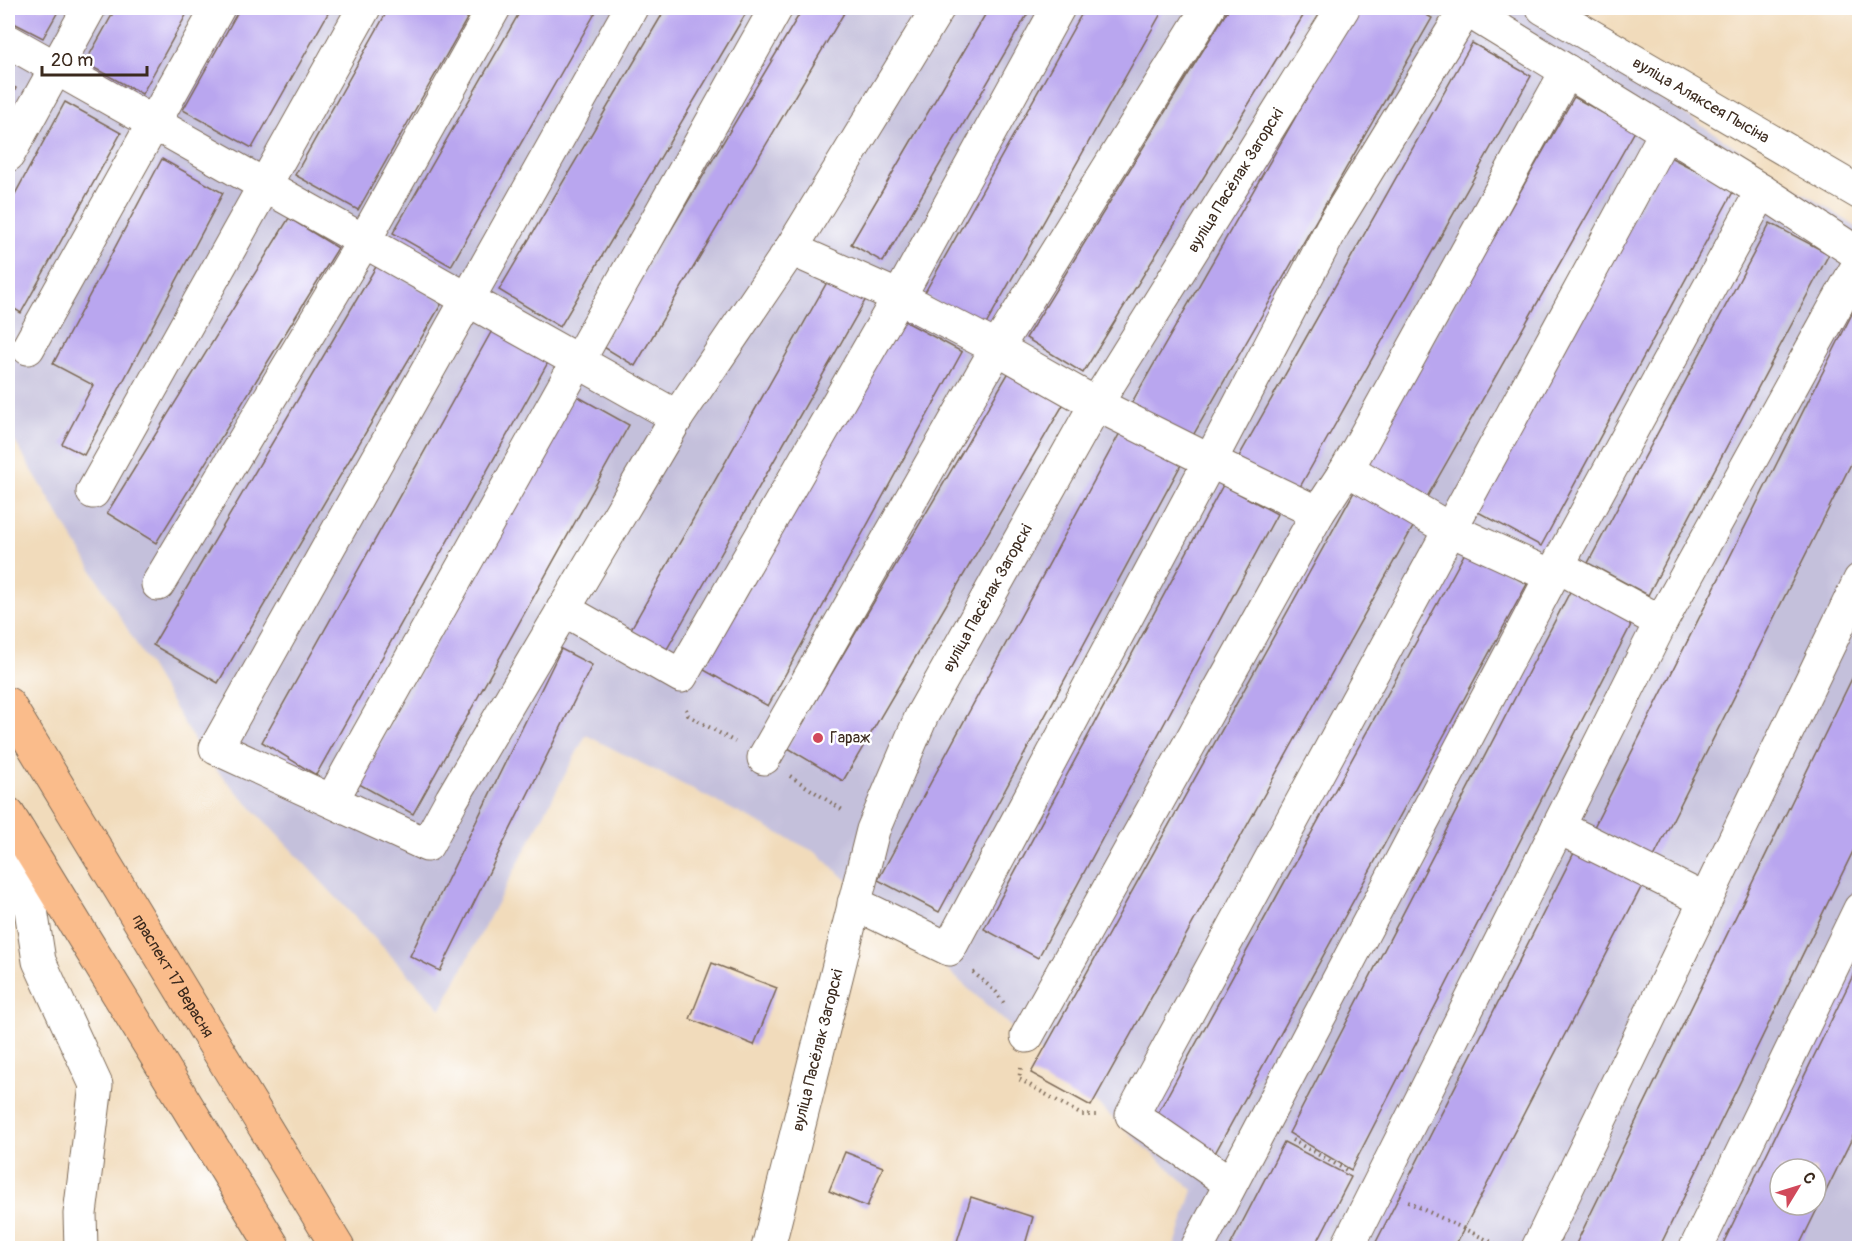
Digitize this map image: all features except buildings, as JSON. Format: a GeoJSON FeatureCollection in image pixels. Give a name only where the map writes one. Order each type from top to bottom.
{"type":"FeatureCollection","features":[{"type":"Feature","properties":{"kind":"main road","name":"праспект 17 Верасня"},"geometry":{"type":"LineString","coordinates":[[8,704],[338,1248]]}},
{"type":"Feature","properties":{"kind":"main road"},"geometry":{"type":"LineString","coordinates":[[13,823],[274,1248]]}},
{"type":"Feature","properties":{"kind":"street"},"geometry":{"type":"LineString","coordinates":[[8,154],[89,8]]}},
{"type":"Feature","properties":{"kind":"street"},"geometry":{"type":"LineString","coordinates":[[28,348],[218,8]]}},
{"type":"Feature","properties":{"kind":"street"},"geometry":{"type":"LineString","coordinates":[[93,492],[364,8]]}},
{"type":"Feature","properties":{"kind":"street"},"geometry":{"type":"LineString","coordinates":[[158,584],[364,241],[494,8]]}},
{"type":"Feature","properties":{"kind":"street"},"geometry":{"type":"LineString","coordinates":[[631,8],[216,748],[427,845],[677,417],[791,249],[938,8]]}},
{"type":"Feature","properties":{"kind":"street"},"geometry":{"type":"LineString","coordinates":[[332,800],[776,8]]}},
{"type":"Feature","properties":{"kind":"street"},"geometry":{"type":"LineString","coordinates":[[563,609],[681,676],[899,297],[1058,8]]}},
{"type":"Feature","properties":{"kind":"street"},"geometry":{"type":"LineString","coordinates":[[764,759],[997,348],[1208,8]]}},
{"type":"Feature","properties":{"kind":"street","name":"вуліца Пасёлак Загорскі"},"geometry":{"type":"LineString","coordinates":[[768,1248],[873,830],[922,715],[1096,404],[1343,8]]}},
{"type":"Feature","properties":{"kind":"street"},"geometry":{"type":"LineString","coordinates":[[854,903],[949,949],[1333,226],[1465,8],[1762,191],[1860,255]]}},
{"type":"Feature","properties":{"kind":"street","name":"вуліца Аляксея Пысіна"},"geometry":{"type":"LineString","coordinates":[[1543,8],[1860,193]]}},
{"type":"Feature","properties":{"kind":"street"},"geometry":{"type":"LineString","coordinates":[[8,41],[677,417]]}},
{"type":"Feature","properties":{"kind":"street"},"geometry":{"type":"LineString","coordinates":[[1027,1036],[1318,513],[1347,469],[1567,71]]}},
{"type":"Feature","properties":{"kind":"street"},"geometry":{"type":"LineString","coordinates":[[1230,1183],[1132,1115],[1666,132]]}},
{"type":"Feature","properties":{"kind":"street"},"geometry":{"type":"LineString","coordinates":[[1197,1248],[1554,572],[1762,191]]}},
{"type":"Feature","properties":{"kind":"street"},"geometry":{"type":"LineString","coordinates":[[791,249],[899,297],[997,348],[1096,404],[1318,513]]}},
{"type":"Feature","properties":{"kind":"street"},"geometry":{"type":"LineString","coordinates":[[1347,1248],[1661,622],[1860,262]]}},
{"type":"Feature","properties":{"kind":"street"},"geometry":{"type":"LineString","coordinates":[[1347,469],[1449,529],[1545,573],[1565,570],[1661,622]]}},
{"type":"Feature","properties":{"kind":"street"},"geometry":{"type":"LineString","coordinates":[[1538,1248],[1860,580]]}},
{"type":"Feature","properties":{"kind":"street"},"geometry":{"type":"LineString","coordinates":[[13,823],[39,961],[96,1085],[80,1214],[81,1248]]}},
{"type":"Feature","properties":{"kind":"street"},"geometry":{"type":"LineString","coordinates":[[1558,827],[1705,900]]}},
{"type":"Feature","properties":{"kind":"street"},"geometry":{"type":"LineString","coordinates":[[1696,1248],[1860,909]]}},
{"type":"Feature","properties":{"kind":"shaded area"},"geometry":{"type":"Polygon","coordinates":[[[8,8],[1525,8],[1859,229],[1859,1248],[1174,1248],[1193,1190],[817,853],[586,735],[441,1009],[204,757],[8,430],[8,8]]]}},
{"type":"Feature","properties":{"kind":"place","name":"Гараж"},"geometry":{"type":"Point","coordinates":[818,738]}}]}
